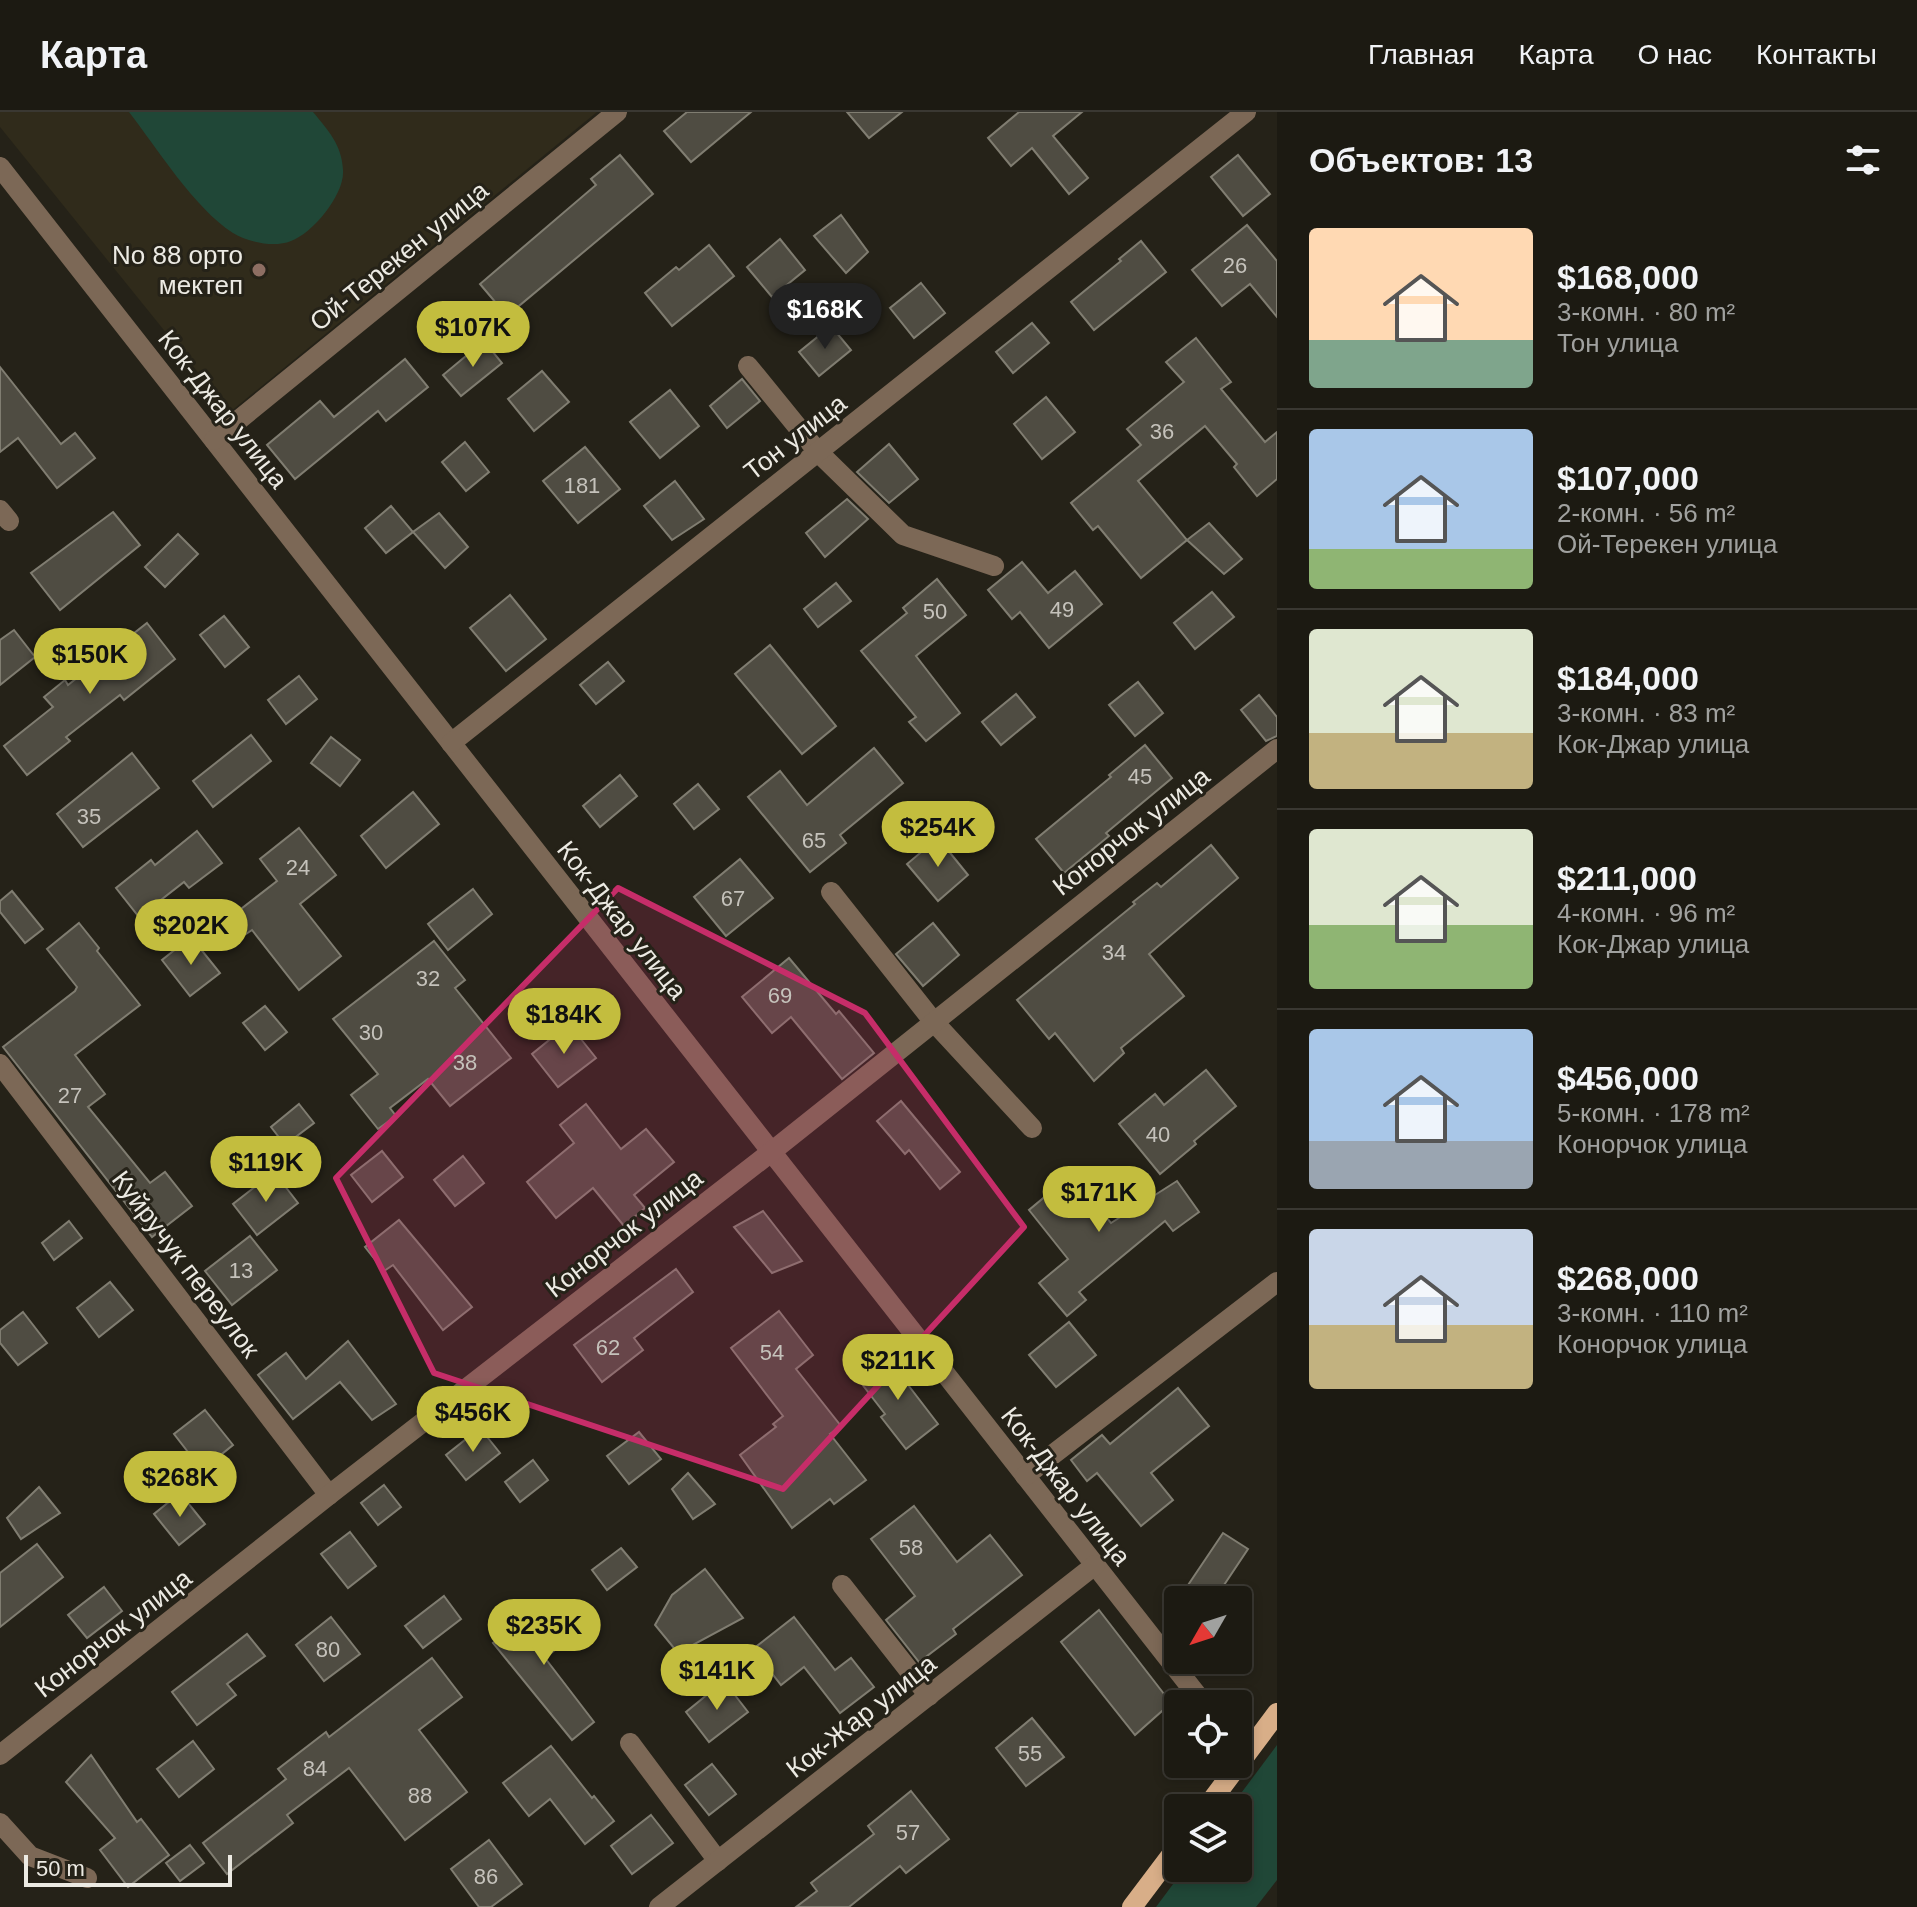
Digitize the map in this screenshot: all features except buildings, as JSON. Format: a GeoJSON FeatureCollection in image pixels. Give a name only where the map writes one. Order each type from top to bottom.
{"type":"FeatureCollection","features":[{"type":"Feature","properties":{"kind":"main road"},"geometry":{"type":"LineString","coordinates":[[1252,1741],[1277,1713]]}},
{"type":"Feature","properties":{"kind":"main road"},"geometry":{"type":"LineString","coordinates":[[1132,1907],[1164,1865]]}},
{"type":"Feature","properties":{"kind":"street","name":"Ой-Терекен улица"},"geometry":{"type":"LineString","coordinates":[[214,440],[617,112]]}},
{"type":"Feature","properties":{"kind":"street","name":"Тон улица"},"geometry":{"type":"LineString","coordinates":[[451,743],[1246,112]]}},
{"type":"Feature","properties":{"kind":"street","name":"Кок-Джар улица"},"geometry":{"type":"LineString","coordinates":[[0,167],[1193,1690]]}},
{"type":"Feature","properties":{"kind":"street"},"geometry":{"type":"LineString","coordinates":[[748,366],[818,452],[903,535],[994,566]]}},
{"type":"Feature","properties":{"kind":"street","name":"Конорчок улица"},"geometry":{"type":"LineString","coordinates":[[0,1755],[771,1151],[1277,749]]}},
{"type":"Feature","properties":{"kind":"street"},"geometry":{"type":"LineString","coordinates":[[831,892],[933,1021],[1032,1128]]}},
{"type":"Feature","properties":{"kind":"street","name":"Куйручук переулок"},"geometry":{"type":"LineString","coordinates":[[4,1076],[329,1495]]}},
{"type":"Feature","properties":{"kind":"street"},"geometry":{"type":"LineString","coordinates":[[1025,1476],[1277,1282]]}},
{"type":"Feature","properties":{"kind":"street","name":"Кок-Жар улица"},"geometry":{"type":"LineString","coordinates":[[659,1907],[1095,1565]]}},
{"type":"Feature","properties":{"kind":"street"},"geometry":{"type":"LineString","coordinates":[[842,1585],[929,1696]]}},
{"type":"Feature","properties":{"kind":"street"},"geometry":{"type":"LineString","coordinates":[[630,1743],[718,1861]]}},
{"type":"Feature","properties":{"kind":"street"},"geometry":{"type":"LineString","coordinates":[[0,1823],[30,1856],[87,1878]]}},
{"type":"Feature","properties":{"kind":"highlighted area"},"geometry":{"type":"Polygon","coordinates":[[[618,888],[865,1013],[1024,1227],[783,1489],[434,1373],[336,1178],[618,888]]]}},
{"type":"Feature","properties":{"kind":"shaded area","name":"No 88 орто мектеп"},"geometry":{"type":"Polygon","coordinates":[[[0,112],[597,112],[230,412],[0,127],[0,112]]]}},
{"type":"Feature","properties":{"kind":"green space"},"geometry":{"type":"Polygon","coordinates":[[[129,112],[313,112],[333,138],[340,153],[343,170],[339,190],[326,212],[300,237],[277,244],[246,239],[233,233],[204,209],[129,112]]]}},
{"type":"Feature","properties":{"kind":"green space"},"geometry":{"type":"Polygon","coordinates":[[[1277,1745],[1277,1880],[1256,1907],[1156,1907],[1175,1882],[1252,1882],[1252,1794],[1240,1794],[1277,1745]]]}},
{"type":"Feature","properties":{"kind":"place","name":"No 88 орто мектеп"},"geometry":{"type":"Point","coordinates":[259,270]}}]}
